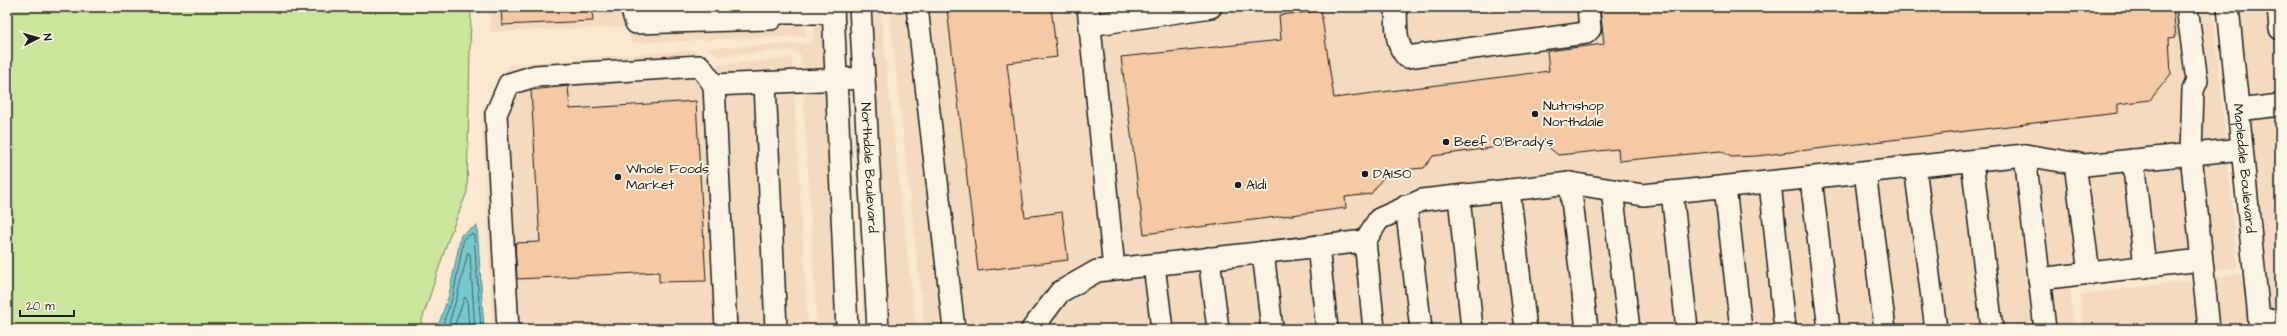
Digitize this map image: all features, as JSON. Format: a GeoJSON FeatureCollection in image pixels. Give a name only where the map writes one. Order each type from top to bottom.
{"type":"FeatureCollection","features":[{"type":"Feature","properties":{"kind":"street"},"geometry":{"type":"LineString","coordinates":[[631,7],[636,23],[771,19],[774,10],[833,10]]}},
{"type":"Feature","properties":{"kind":"street","name":"Northdale Boulevard"},"geometry":{"type":"LineString","coordinates":[[860,7],[878,329]]}},
{"type":"Feature","properties":{"kind":"street"},"geometry":{"type":"LineString","coordinates":[[917,7],[954,329]]}},
{"type":"Feature","properties":{"kind":"street"},"geometry":{"type":"LineString","coordinates":[[1114,269],[1089,16],[1211,7]]}},
{"type":"Feature","properties":{"kind":"street"},"geometry":{"type":"LineString","coordinates":[[1396,7],[1400,50],[1406,57],[1586,33],[1590,29],[1588,7]]}},
{"type":"Feature","properties":{"kind":"street"},"geometry":{"type":"LineString","coordinates":[[2187,7],[2197,81],[2193,90],[2191,154],[2209,329]]}},
{"type":"Feature","properties":{"kind":"street","name":"Mapledale Boulevard"},"geometry":{"type":"LineString","coordinates":[[2228,7],[2260,325]]}},
{"type":"Feature","properties":{"kind":"street"},"geometry":{"type":"LineString","coordinates":[[2278,7],[2280,29]]}},
{"type":"Feature","properties":{"kind":"street","name":"Northdale Boulevard"},"geometry":{"type":"LineString","coordinates":[[833,10],[847,329]]}},
{"type":"Feature","properties":{"kind":"street"},"geometry":{"type":"LineString","coordinates":[[508,329],[496,114],[509,84],[535,76],[700,66],[714,85],[726,329]]}},
{"type":"Feature","properties":{"kind":"street"},"geometry":{"type":"LineString","coordinates":[[714,85],[864,78]]}},
{"type":"Feature","properties":{"kind":"street"},"geometry":{"type":"LineString","coordinates":[[765,82],[776,329]]}},
{"type":"Feature","properties":{"kind":"street"},"geometry":{"type":"LineString","coordinates":[[2238,110],[2280,106]]}},
{"type":"Feature","properties":{"kind":"street"},"geometry":{"type":"LineString","coordinates":[[1374,329],[1365,241],[1379,219],[1422,200],[1570,183],[1643,195],[2025,155],[2085,165],[2242,149]]}},
{"type":"Feature","properties":{"kind":"street"},"geometry":{"type":"LineString","coordinates":[[2025,155],[2045,329]]}},
{"type":"Feature","properties":{"kind":"street"},"geometry":{"type":"LineString","coordinates":[[2133,160],[2145,267]]}},
{"type":"Feature","properties":{"kind":"street"},"geometry":{"type":"LineString","coordinates":[[1972,161],[1992,329]]}},
{"type":"Feature","properties":{"kind":"street"},"geometry":{"type":"LineString","coordinates":[[2075,163],[2089,274]]}},
{"type":"Feature","properties":{"kind":"street"},"geometry":{"type":"LineString","coordinates":[[1915,167],[1936,329]]}},
{"type":"Feature","properties":{"kind":"street"},"geometry":{"type":"LineString","coordinates":[[1865,172],[1885,329]]}},
{"type":"Feature","properties":{"kind":"street"},"geometry":{"type":"LineString","coordinates":[[1811,178],[1829,329]]}},
{"type":"Feature","properties":{"kind":"street"},"geometry":{"type":"LineString","coordinates":[[1770,182],[1785,329]]}},
{"type":"Feature","properties":{"kind":"street"},"geometry":{"type":"LineString","coordinates":[[1570,183],[1587,329]]}},
{"type":"Feature","properties":{"kind":"street"},"geometry":{"type":"LineString","coordinates":[[1726,187],[1741,329]]}},
{"type":"Feature","properties":{"kind":"street"},"geometry":{"type":"LineString","coordinates":[[1509,190],[1526,329]]}},
{"type":"Feature","properties":{"kind":"street"},"geometry":{"type":"LineString","coordinates":[[1612,190],[1629,329]]}},
{"type":"Feature","properties":{"kind":"street"},"geometry":{"type":"LineString","coordinates":[[1672,192],[1687,329]]}},
{"type":"Feature","properties":{"kind":"street"},"geometry":{"type":"LineString","coordinates":[[1459,196],[1472,329]]}},
{"type":"Feature","properties":{"kind":"street"},"geometry":{"type":"LineString","coordinates":[[1406,206],[1421,329]]}},
{"type":"Feature","properties":{"kind":"street"},"geometry":{"type":"LineString","coordinates":[[1032,329],[1060,292],[1097,271],[1365,241]]}},
{"type":"Feature","properties":{"kind":"street"},"geometry":{"type":"LineString","coordinates":[[1318,246],[1327,329]]}},
{"type":"Feature","properties":{"kind":"street"},"geometry":{"type":"LineString","coordinates":[[843,251],[860,329]]}},
{"type":"Feature","properties":{"kind":"street"},"geometry":{"type":"LineString","coordinates":[[1263,252],[1272,329]]}},
{"type":"Feature","properties":{"kind":"street"},"geometry":{"type":"LineString","coordinates":[[1209,258],[1218,329]]}},
{"type":"Feature","properties":{"kind":"street"},"geometry":{"type":"LineString","coordinates":[[2039,279],[2202,260]]}},
{"type":"Feature","properties":{"kind":"street"},"geometry":{"type":"LineString","coordinates":[[1154,265],[1162,329]]}},
{"type":"Feature","properties":{"kind":"street"},"geometry":{"type":"LineString","coordinates":[[2260,325],[2280,319]]}},
{"type":"Feature","properties":{"kind":"shaded area"},"geometry":{"type":"Polygon","coordinates":[[[489,7],[805,7],[806,36],[631,43],[627,27],[491,32],[489,7]]]}},
{"type":"Feature","properties":{"kind":"shaded area"},"geometry":{"type":"Polygon","coordinates":[[[813,7],[822,7],[833,244],[831,245],[836,329],[817,329],[801,55],[791,50],[719,56],[706,48],[811,43],[814,38],[813,7]]]}},
{"type":"Feature","properties":{"kind":"shaded area"},"geometry":{"type":"Polygon","coordinates":[[[870,7],[882,7],[881,20],[916,329],[888,329],[870,7]]]}},
{"type":"Feature","properties":{"kind":"shaded area"},"geometry":{"type":"Polygon","coordinates":[[[890,7],[2213,7],[2238,267],[2070,288],[2074,329],[925,329],[890,19],[890,7]]]}},
{"type":"Feature","properties":{"kind":"shaded area"},"geometry":{"type":"Polygon","coordinates":[[[2238,7],[2280,7],[2280,329],[2271,329],[2238,7]]]}},
{"type":"Feature","properties":{"kind":"shaded area"},"geometry":{"type":"Polygon","coordinates":[[[693,50],[717,65],[792,58],[808,329],[492,329],[482,111],[510,64],[693,50]]]}},
{"type":"Feature","properties":{"kind":"shaded area"},"geometry":{"type":"Polygon","coordinates":[[[2244,273],[2249,329],[2083,329],[2080,295],[2244,273]]]}},
{"type":"Feature","properties":{"kind":"green space"},"geometry":{"type":"Polygon","coordinates":[[[7,7],[471,7],[467,192],[448,240],[419,329],[7,329],[7,7]]]}},
{"type":"Feature","properties":{"kind":"water"},"geometry":{"type":"Polygon","coordinates":[[[477,226],[484,329],[437,329],[449,295],[461,235],[477,226]]]}},
{"type":"Feature","properties":{"kind":"building"},"geometry":{"type":"Polygon","coordinates":[[[501,7],[592,7],[593,21],[502,25],[501,7]]]}},
{"type":"Feature","properties":{"kind":"building"},"geometry":{"type":"Polygon","coordinates":[[[962,7],[1051,7],[1057,57],[1007,63],[1025,217],[1062,212],[1068,260],[978,271],[947,9],[962,7]]]}},
{"type":"Feature","properties":{"kind":"building"},"geometry":{"type":"Polygon","coordinates":[[[1600,7],[2173,7],[2176,37],[2169,38],[2171,74],[2150,100],[2118,104],[2118,113],[1757,156],[1731,157],[1721,151],[1619,161],[1618,149],[1558,155],[1541,141],[1433,156],[1424,168],[1388,171],[1371,194],[1345,197],[1346,208],[1144,234],[1121,57],[1281,40],[1279,15],[1321,11],[1334,98],[1549,71],[1547,51],[1604,44],[1600,7]]]}},
{"type":"Feature","properties":{"kind":"building","name":"Whole Foods Market"},"geometry":{"type":"Polygon","coordinates":[[[568,86],[570,109],[696,101],[706,281],[659,282],[659,272],[517,279],[515,243],[540,242],[531,90],[568,86]]]}},
{"type":"Feature","properties":{"kind":"place","name":"Nutrishop Northdale"},"geometry":{"type":"Point","coordinates":[1535,114]}},
{"type":"Feature","properties":{"kind":"place","name":"Beef O'Brady's"},"geometry":{"type":"Point","coordinates":[1446,142]}},
{"type":"Feature","properties":{"kind":"place","name":"DAISO"},"geometry":{"type":"Point","coordinates":[1365,174]}},
{"type":"Feature","properties":{"kind":"place","name":"Whole Foods Market"},"geometry":{"type":"Point","coordinates":[618,177]}},
{"type":"Feature","properties":{"kind":"place","name":"Aldi"},"geometry":{"type":"Point","coordinates":[1238,185]}}]}
